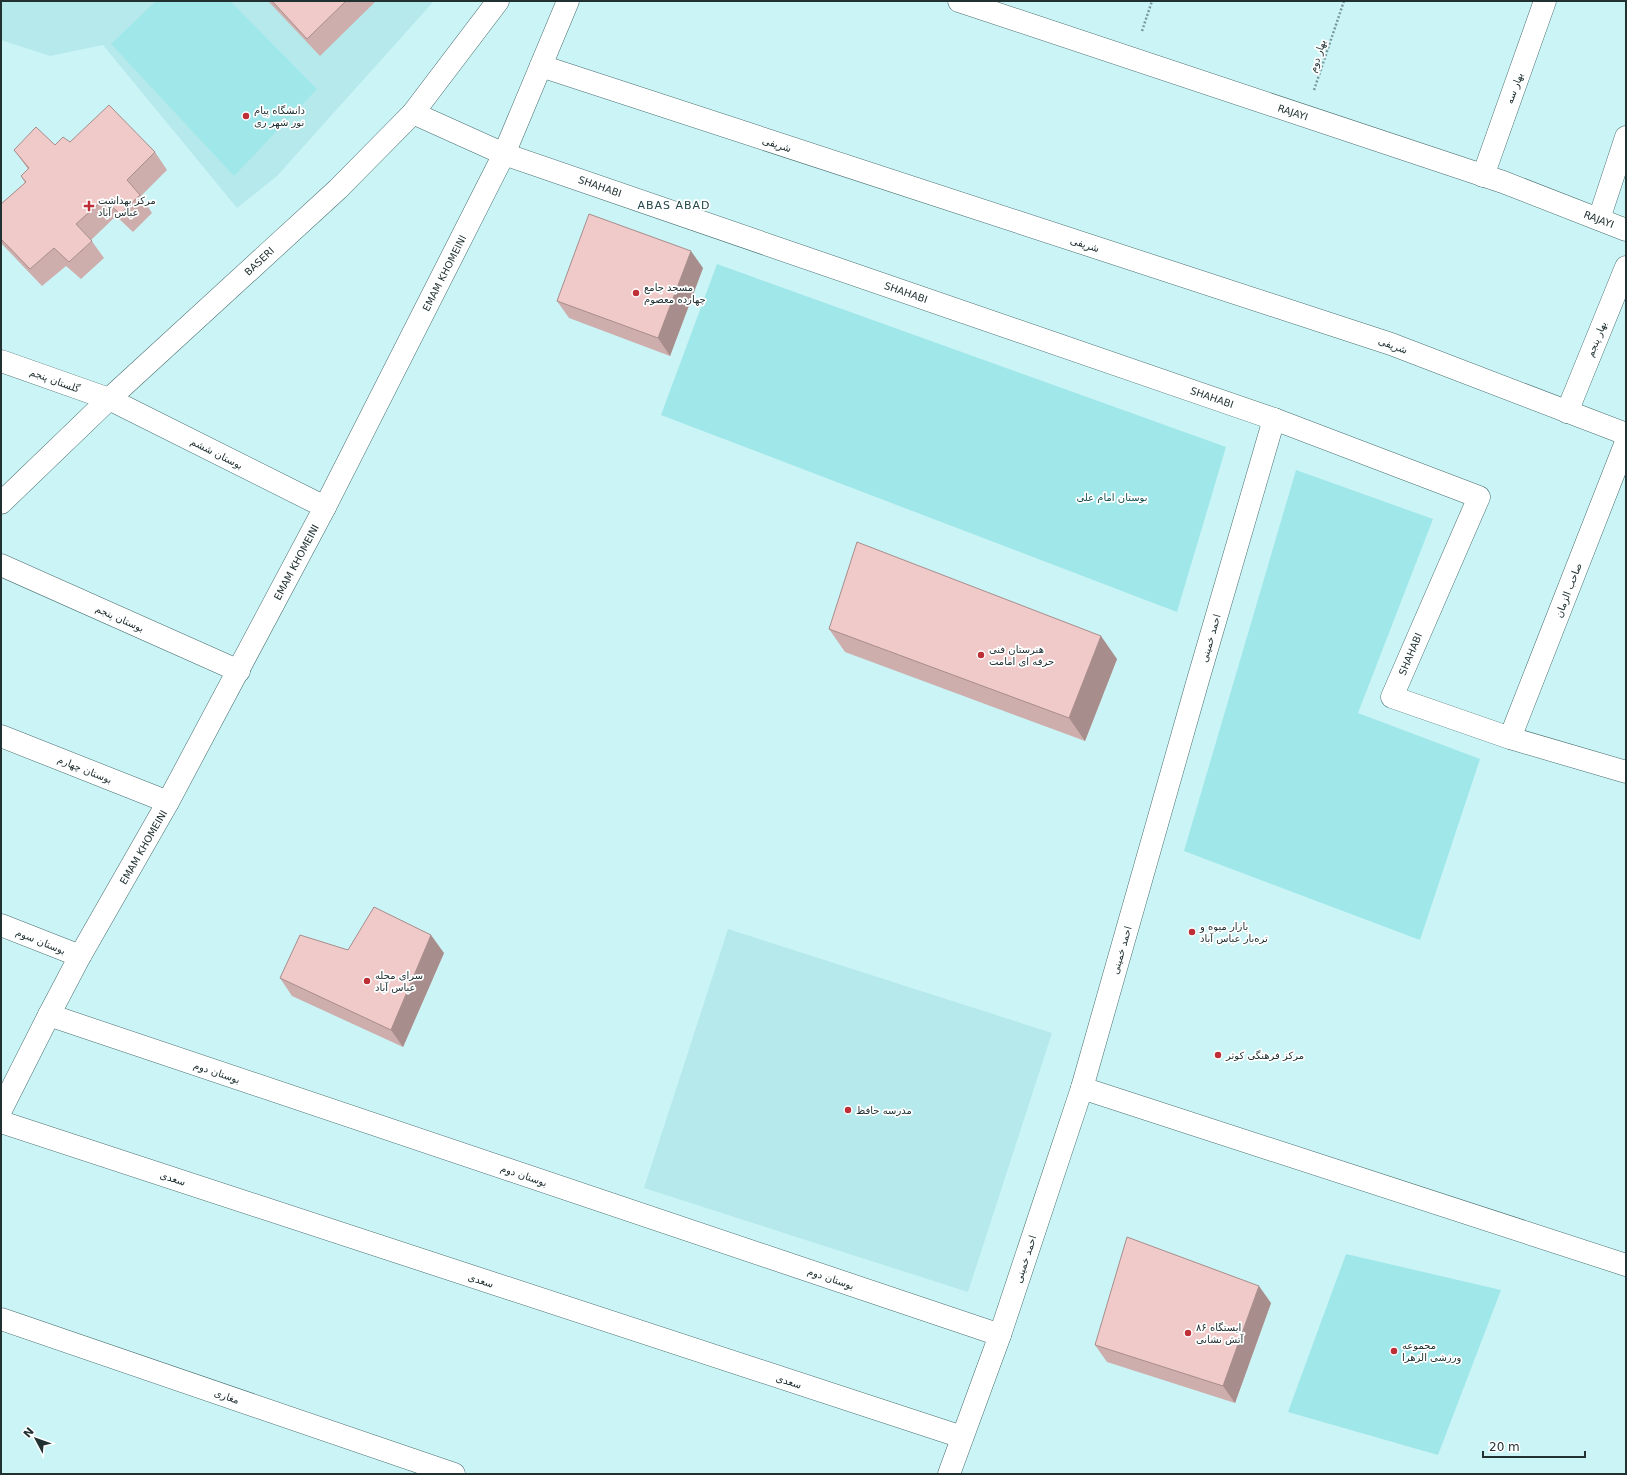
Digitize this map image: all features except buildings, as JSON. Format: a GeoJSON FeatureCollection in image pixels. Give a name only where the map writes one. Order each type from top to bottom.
{"type":"FeatureCollection","features":[{"type":"Feature","properties":{"kind":"street","name":"BASERI"},"geometry":{"type":"LineString","coordinates":[[1,503],[108,399],[338,189],[413,112],[498,1]]}},
{"type":"Feature","properties":{"kind":"street","name":"EMAM KHOMEINI"},"geometry":{"type":"LineString","coordinates":[[1,1110],[80,956],[168,802],[325,507],[504,154],[568,1]]}},
{"type":"Feature","properties":{"kind":"street","name":"RAJAYI"},"geometry":{"type":"LineString","coordinates":[[959,1],[1483,176],[1626,230]]}},
{"type":"Feature","properties":{"kind":"street","name":"بهار سه"},"geometry":{"type":"LineString","coordinates":[[1483,176],[1545,1]]}},
{"type":"Feature","properties":{"kind":"street","name":"شریفی"},"geometry":{"type":"LineString","coordinates":[[541,66],[1391,344],[1626,434]]}},
{"type":"Feature","properties":{"kind":"street","name":"SHAHABI"},"geometry":{"type":"LineString","coordinates":[[413,112],[504,154],[1274,419],[1479,497],[1392,697],[1510,738],[1626,772]]}},
{"type":"Feature","properties":{"kind":"street"},"geometry":{"type":"LineString","coordinates":[[1599,219],[1626,137]]}},
{"type":"Feature","properties":{"kind":"street","name":"بهار پنجم"},"geometry":{"type":"LineString","coordinates":[[1567,412],[1626,266]]}},
{"type":"Feature","properties":{"kind":"street","name":"گلستان پنجم"},"geometry":{"type":"LineString","coordinates":[[1,361],[108,399]]}},
{"type":"Feature","properties":{"kind":"street","name":"بوستان ششم"},"geometry":{"type":"LineString","coordinates":[[108,399],[325,507]]}},
{"type":"Feature","properties":{"kind":"street","name":"احمد خمینی"},"geometry":{"type":"LineString","coordinates":[[949,1474],[1000,1335],[1082,1088],[1274,419]]}},
{"type":"Feature","properties":{"kind":"street","name":"صاحب الزمان"},"geometry":{"type":"LineString","coordinates":[[1510,738],[1626,442]]}},
{"type":"Feature","properties":{"kind":"street","name":"بوستان پنجم"},"geometry":{"type":"LineString","coordinates":[[1,565],[239,671]]}},
{"type":"Feature","properties":{"kind":"street","name":"بوستان چهارم"},"geometry":{"type":"LineString","coordinates":[[1,736],[168,802]]}},
{"type":"Feature","properties":{"kind":"street","name":"بوستان سوم"},"geometry":{"type":"LineString","coordinates":[[1,925],[80,956]]}},
{"type":"Feature","properties":{"kind":"street","name":"بوستان دوم"},"geometry":{"type":"LineString","coordinates":[[49,1015],[1000,1335]]}},
{"type":"Feature","properties":{"kind":"street"},"geometry":{"type":"LineString","coordinates":[[1082,1088],[1626,1266]]}},
{"type":"Feature","properties":{"kind":"street","name":"سعدی"},"geometry":{"type":"LineString","coordinates":[[1,1122],[962,1437]]}},
{"type":"Feature","properties":{"kind":"street","name":"مغاری"},"geometry":{"type":"LineString","coordinates":[[1,1318],[454,1474]]}},
{"type":"Feature","properties":{"kind":"path","name":"بهار دوم"},"geometry":{"type":"LineString","coordinates":[[1305,116],[1344,1]]}},
{"type":"Feature","properties":{"kind":"shaded area","name":"دانشگاه پیام نور شهر ری"},"geometry":{"type":"Polygon","coordinates":[[[1,1],[434,1],[277,176],[237,208],[103,45],[50,56],[1,40],[1,1]]]}},
{"type":"Feature","properties":{"kind":"shaded area","name":"مدرسه حافظ"},"geometry":{"type":"Polygon","coordinates":[[[728,929],[1052,1033],[968,1292],[644,1188],[728,929]]]}},
{"type":"Feature","properties":{"kind":"green space"},"geometry":{"type":"Polygon","coordinates":[[[156,1],[230,1],[317,89],[234,176],[111,44],[156,1]]]}},
{"type":"Feature","properties":{"kind":"green space","name":"بوستان امام علی"},"geometry":{"type":"Polygon","coordinates":[[[717,264],[1226,447],[1177,612],[661,415],[717,264]]]}},
{"type":"Feature","properties":{"kind":"green space"},"geometry":{"type":"Polygon","coordinates":[[[1296,470],[1433,519],[1358,713],[1480,759],[1420,940],[1184,851],[1296,470]]]}},
{"type":"Feature","properties":{"kind":"green space","name":"مجموعه ورزشی الزهرا"},"geometry":{"type":"Polygon","coordinates":[[[1346,1254],[1501,1290],[1438,1455],[1288,1412],[1346,1254]]]}},
{"type":"Feature","properties":{"kind":"place","name":"دانشگاه پیام نور شهر ری"},"geometry":{"type":"Point","coordinates":[246,116]}},
{"type":"Feature","properties":{"kind":"place","name":"مرکز ‌بهداشت عباس آباد"},"geometry":{"type":"Point","coordinates":[89,206]}},
{"type":"Feature","properties":{"kind":"place","name":"مسجد جامع چهارده معصوم"},"geometry":{"type":"Point","coordinates":[636,293]}},
{"type":"Feature","properties":{"kind":"place","name":"هنرستان فنی حرفه ای امامت"},"geometry":{"type":"Point","coordinates":[981,655]}},
{"type":"Feature","properties":{"kind":"place","name":"بازار میوه و تره‌بار عباس آباد"},"geometry":{"type":"Point","coordinates":[1192,932]}},
{"type":"Feature","properties":{"kind":"place","name":"سرای محله عباس آباد"},"geometry":{"type":"Point","coordinates":[367,981]}},
{"type":"Feature","properties":{"kind":"place","name":"مرکز فرهنگی کوثر"},"geometry":{"type":"Point","coordinates":[1218,1055]}},
{"type":"Feature","properties":{"kind":"place","name":"مدرسه حافظ"},"geometry":{"type":"Point","coordinates":[848,1110]}},
{"type":"Feature","properties":{"kind":"place","name":"ایستگاه ۸۶ آتش نشانی"},"geometry":{"type":"Point","coordinates":[1188,1333]}},
{"type":"Feature","properties":{"kind":"place","name":"مجموعه ورزشی الزهرا"},"geometry":{"type":"Point","coordinates":[1394,1351]}},
{"type":"Feature","properties":{"kind":"district","name":"ABAS ABAD"},"geometry":{"type":"Point","coordinates":[674,205]}}]}
